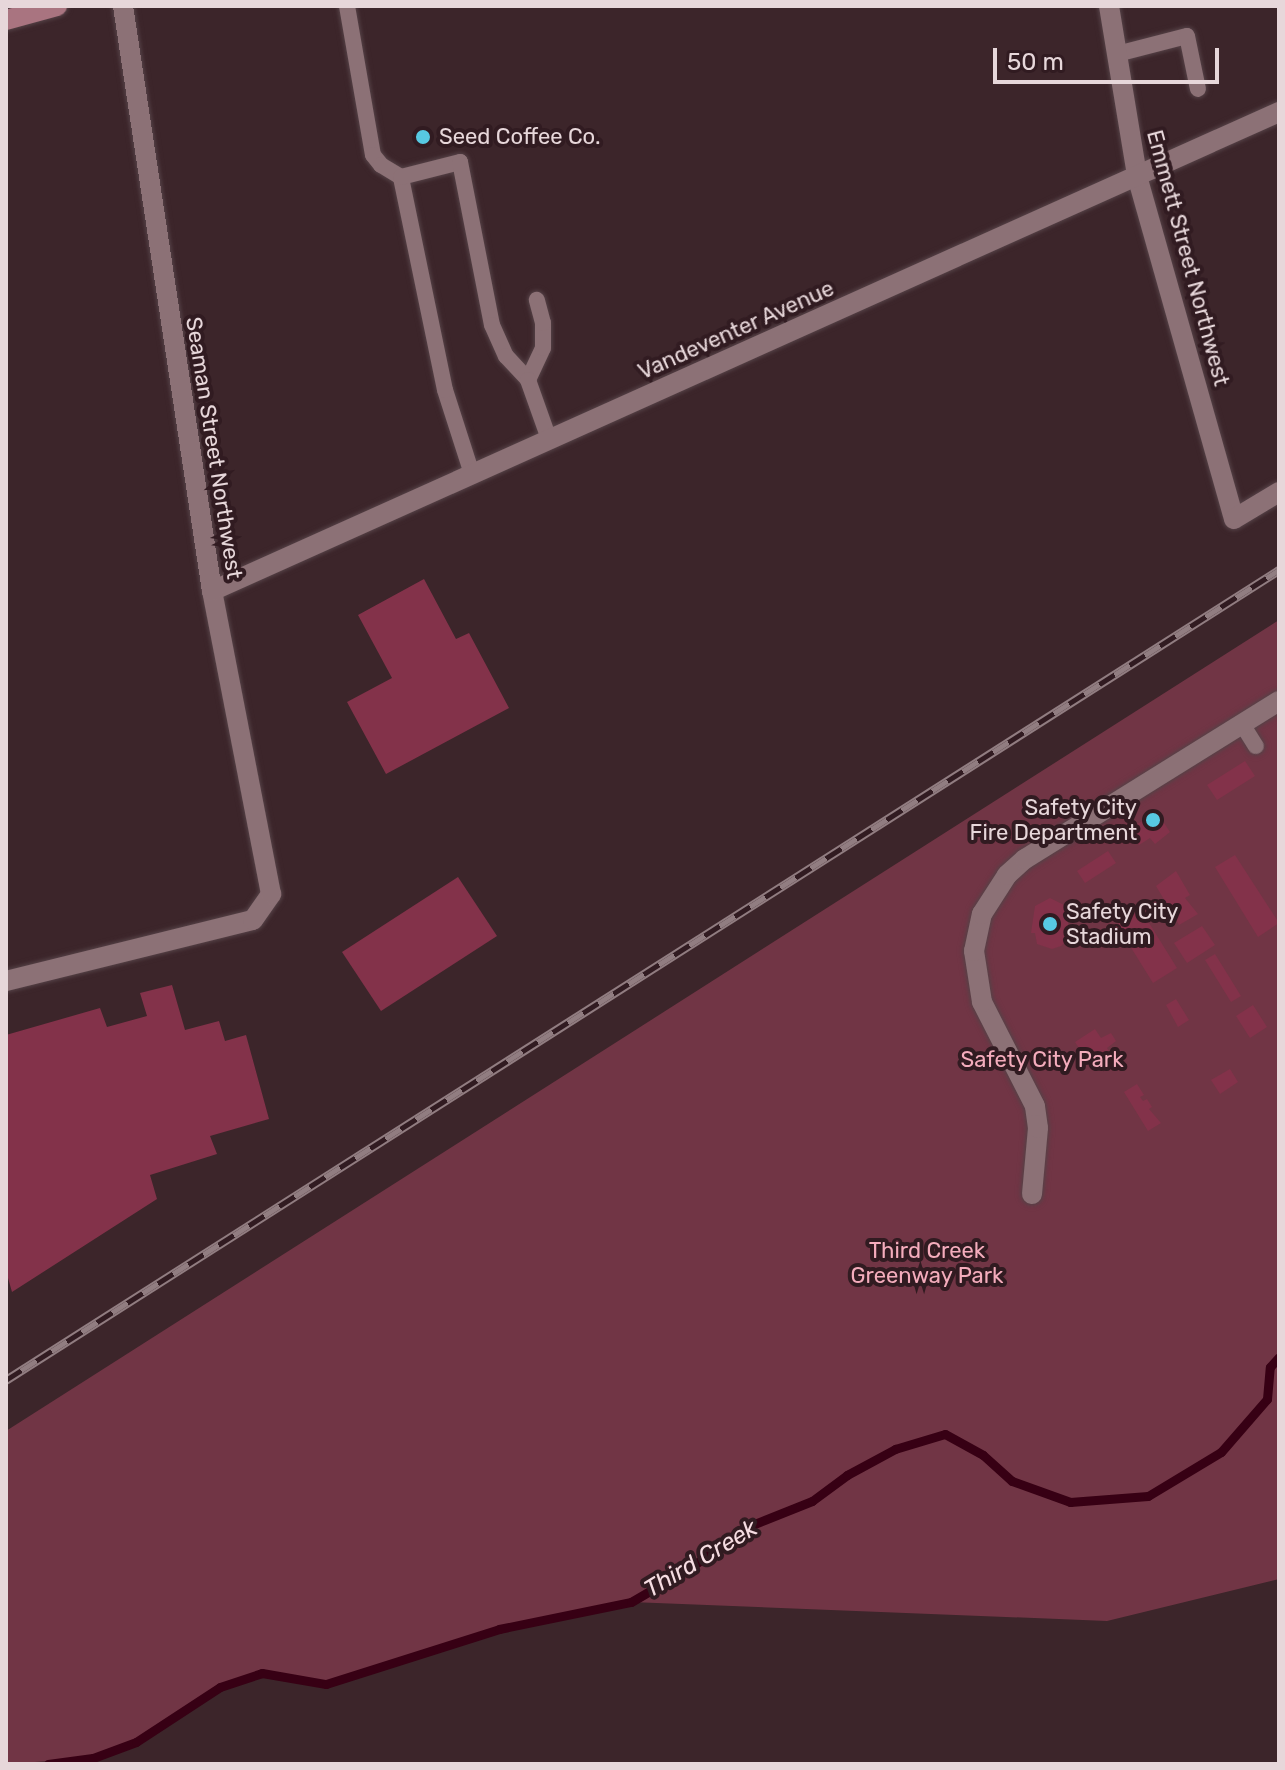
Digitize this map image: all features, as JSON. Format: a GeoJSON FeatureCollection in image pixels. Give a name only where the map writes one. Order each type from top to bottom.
{"type":"FeatureCollection","features":[{"type":"Feature","properties":{"kind":"street"},"geometry":{"type":"LineString","coordinates":[[6,20],[57,6]]}},
{"type":"Feature","properties":{"kind":"street","name":"Seaman Street Northwest"},"geometry":{"type":"LineString","coordinates":[[6,981],[253,920],[271,894],[212,591],[123,6]]}},
{"type":"Feature","properties":{"kind":"street","name":"Emmett Street Northwest"},"geometry":{"type":"LineString","coordinates":[[1109,6],[1137,176],[1234,519],[1279,492]]}},
{"type":"Feature","properties":{"kind":"street","name":"Vandeventer Avenue"},"geometry":{"type":"LineString","coordinates":[[212,591],[1279,112]]}},
{"type":"Feature","properties":{"kind":"street"},"geometry":{"type":"LineString","coordinates":[[1032,1194],[1038,1128],[1035,1106],[982,1002],[974,951],[982,914],[1007,875],[1025,859],[1279,701]]}},
{"type":"Feature","properties":{"kind":"lane"},"geometry":{"type":"LineString","coordinates":[[347,6],[373,155],[381,165],[401,177],[460,162],[492,325],[506,356],[528,380],[549,439]]}},
{"type":"Feature","properties":{"kind":"lane"},"geometry":{"type":"LineString","coordinates":[[1117,54],[1187,36],[1198,89]]}},
{"type":"Feature","properties":{"kind":"lane"},"geometry":{"type":"LineString","coordinates":[[401,177],[445,390],[472,474]]}},
{"type":"Feature","properties":{"kind":"lane"},"geometry":{"type":"LineString","coordinates":[[528,380],[543,348],[543,323],[537,300]]}},
{"type":"Feature","properties":{"kind":"lane"},"geometry":{"type":"LineString","coordinates":[[1242,724],[1256,746]]}},
{"type":"Feature","properties":{"kind":"green space","name":"Third Creek Greenway Park"},"geometry":{"type":"Polygon","coordinates":[[[1279,620],[1279,1579],[1107,1621],[631,1602],[499,1629],[326,1684],[262,1673],[220,1687],[136,1742],[93,1758],[6,1764],[6,1431],[1279,620]]]}},
{"type":"Feature","properties":{"kind":"building"},"geometry":{"type":"Polygon","coordinates":[[[424,579],[456,639],[469,633],[509,708],[386,774],[347,702],[392,678],[358,615],[424,579]]]}},
{"type":"Feature","properties":{"kind":"building"},"geometry":{"type":"Polygon","coordinates":[[[1245,761],[1255,776],[1217,800],[1207,785],[1245,761]]]}},
{"type":"Feature","properties":{"kind":"building","name":"Safety City Fire Department"},"geometry":{"type":"Polygon","coordinates":[[[1157,812],[1170,832],[1155,844],[1150,838],[1139,845],[1129,829],[1157,812]]]}},
{"type":"Feature","properties":{"kind":"building"},"geometry":{"type":"Polygon","coordinates":[[[1108,851],[1116,863],[1085,883],[1077,871],[1108,851]]]}},
{"type":"Feature","properties":{"kind":"building"},"geometry":{"type":"Polygon","coordinates":[[[1235,855],[1279,923],[1258,937],[1215,867],[1235,855]]]}},
{"type":"Feature","properties":{"kind":"building"},"geometry":{"type":"Polygon","coordinates":[[[1176,871],[1190,895],[1185,898],[1198,914],[1179,925],[1156,886],[1176,871]]]}},
{"type":"Feature","properties":{"kind":"building"},"geometry":{"type":"Polygon","coordinates":[[[458,877],[497,936],[381,1011],[342,952],[458,877]]]}},
{"type":"Feature","properties":{"kind":"building","name":"Safety City Stadium"},"geometry":{"type":"Polygon","coordinates":[[[1050,898],[1068,907],[1068,939],[1052,949],[1037,944],[1035,933],[1031,933],[1035,906],[1050,898]]]}},
{"type":"Feature","properties":{"kind":"building"},"geometry":{"type":"Polygon","coordinates":[[[1141,910],[1177,968],[1153,983],[1117,925],[1141,910]]]}},
{"type":"Feature","properties":{"kind":"building"},"geometry":{"type":"Polygon","coordinates":[[[1202,926],[1215,945],[1187,963],[1174,943],[1202,926]]]}},
{"type":"Feature","properties":{"kind":"building"},"geometry":{"type":"Polygon","coordinates":[[[1215,954],[1241,996],[1231,1002],[1205,960],[1215,954]]]}},
{"type":"Feature","properties":{"kind":"building"},"geometry":{"type":"Polygon","coordinates":[[[172,985],[185,1030],[219,1021],[225,1041],[246,1035],[269,1119],[210,1136],[217,1154],[150,1175],[157,1199],[12,1292],[6,1271],[6,1035],[100,1008],[107,1027],[147,1016],[140,993],[172,985]]]}},
{"type":"Feature","properties":{"kind":"building"},"geometry":{"type":"Polygon","coordinates":[[[1176,999],[1189,1020],[1178,1027],[1166,1005],[1176,999]]]}},
{"type":"Feature","properties":{"kind":"building"},"geometry":{"type":"Polygon","coordinates":[[[1253,1005],[1267,1027],[1250,1038],[1236,1016],[1253,1005]]]}},
{"type":"Feature","properties":{"kind":"building"},"geometry":{"type":"Polygon","coordinates":[[[1095,1029],[1101,1038],[1111,1033],[1116,1041],[1107,1048],[1113,1057],[1093,1070],[1075,1042],[1095,1029]]]}},
{"type":"Feature","properties":{"kind":"building"},"geometry":{"type":"Polygon","coordinates":[[[1230,1069],[1238,1082],[1220,1094],[1211,1080],[1230,1069]]]}},
{"type":"Feature","properties":{"kind":"building"},"geometry":{"type":"Polygon","coordinates":[[[1137,1084],[1144,1095],[1140,1097],[1143,1101],[1147,1099],[1152,1107],[1149,1109],[1161,1123],[1148,1131],[1124,1092],[1137,1084]]]}},
{"type":"Feature","properties":{"kind":"waterway","name":"Third Creek"},"geometry":{"type":"LineString","coordinates":[[48,1764],[93,1758],[136,1742],[220,1687],[262,1673],[326,1684],[499,1629],[631,1602],[694,1565],[747,1527],[812,1501],[847,1475],[895,1449],[945,1434],[983,1455],[1012,1481],[1070,1502],[1148,1496],[1221,1452],[1267,1399],[1270,1367],[1279,1357]]}},
{"type":"Feature","properties":{"kind":"railway"},"geometry":{"type":"LineString","coordinates":[[6,1380],[1279,570]]}},
{"type":"Feature","properties":{"kind":"place","name":"Seed Coffee Co."},"geometry":{"type":"Point","coordinates":[423,137]}},
{"type":"Feature","properties":{"kind":"place","name":"Safety City Fire Department"},"geometry":{"type":"Point","coordinates":[1153,820]}},
{"type":"Feature","properties":{"kind":"place","name":"Safety City Stadium"},"geometry":{"type":"Point","coordinates":[1050,924]}},
{"type":"Feature","properties":{"kind":"park label","name":"Safety City Park"},"geometry":{"type":"Point","coordinates":[1042,1060]}}]}
